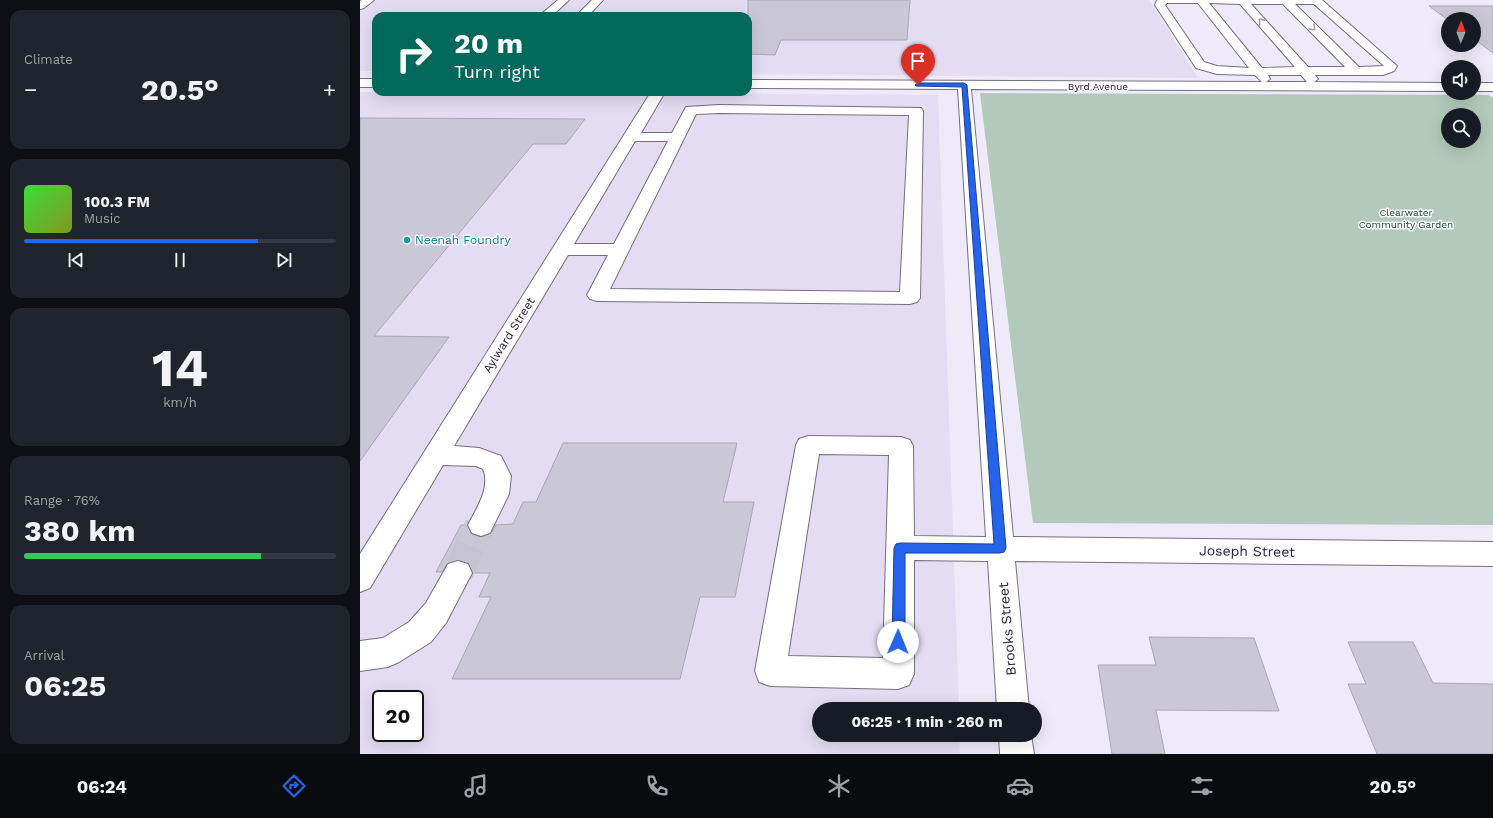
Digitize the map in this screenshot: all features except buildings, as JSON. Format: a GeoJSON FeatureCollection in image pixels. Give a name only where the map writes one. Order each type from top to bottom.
{"type":"FeatureCollection","features":[{"type":"Feature","properties":{"kind":"street"},"geometry":{"type":"LineString","coordinates":[[360,6],[369,0]]}},
{"type":"Feature","properties":{"kind":"street"},"geometry":{"type":"LineString","coordinates":[[549,12],[564,0]]}},
{"type":"Feature","properties":{"kind":"street"},"geometry":{"type":"LineString","coordinates":[[586,12],[598,0]]}},
{"type":"Feature","properties":{"kind":"street"},"geometry":{"type":"LineString","coordinates":[[1166,0],[1201,0],[1317,1],[1391,66],[1390,68],[1382,71],[1218,71],[1206,68],[1200,65],[1160,5],[1161,2],[1166,0]]}},
{"type":"Feature","properties":{"kind":"street"},"geometry":{"type":"LineString","coordinates":[[1201,0],[1270,86]]}},
{"type":"Feature","properties":{"kind":"street"},"geometry":{"type":"LineString","coordinates":[[1242,0],[1319,87]]}},
{"type":"Feature","properties":{"kind":"street"},"geometry":{"type":"LineString","coordinates":[[1286,1],[1356,71]]}},
{"type":"Feature","properties":{"kind":"street"},"geometry":{"type":"LineString","coordinates":[[1382,71],[1399,87]]}},
{"type":"Feature","properties":{"kind":"street"},"geometry":{"type":"LineString","coordinates":[[360,83],[372,83]]}},
{"type":"Feature","properties":{"kind":"street","name":"Byrd Avenue"},"geometry":{"type":"LineString","coordinates":[[752,84],[1441,87]]}},
{"type":"Feature","properties":{"kind":"street","name":"Brooks Street"},"geometry":{"type":"LineString","coordinates":[[964,85],[1012,702]]}},
{"type":"Feature","properties":{"kind":"street"},"geometry":{"type":"LineString","coordinates":[[1481,87],[1493,87]]}},
{"type":"Feature","properties":{"kind":"street","name":"Aylward Street"},"geometry":{"type":"LineString","coordinates":[[360,578],[656,96]]}},
{"type":"Feature","properties":{"kind":"street"},"geometry":{"type":"LineString","coordinates":[[721,103],[916,111],[910,298],[597,295],[677,137],[691,110],[721,103]]}},
{"type":"Feature","properties":{"kind":"street"},"geometry":{"type":"LineString","coordinates":[[631,137],[677,137]]}},
{"type":"Feature","properties":{"kind":"street"},"geometry":{"type":"LineString","coordinates":[[562,250],[621,248]]}},
{"type":"Feature","properties":{"kind":"street"},"geometry":{"type":"LineString","coordinates":[[808,445],[901,446],[900,548],[898,674],[770,671],[808,445]]}},
{"type":"Feature","properties":{"kind":"street"},"geometry":{"type":"LineString","coordinates":[[435,455],[479,457],[492,463],[498,476],[496,494],[481,524]]}},
{"type":"Feature","properties":{"kind":"street","name":"Joseph Street"},"geometry":{"type":"LineString","coordinates":[[900,548],[1493,554]]}},
{"type":"Feature","properties":{"kind":"street"},"geometry":{"type":"LineString","coordinates":[[360,656],[388,652],[420,632],[436,613],[458,572]]}},
{"type":"Feature","properties":{"kind":"street"},"geometry":{"type":"LineString","coordinates":[[1016,742],[1017,754]]}},
{"type":"Feature","properties":{"kind":"shaded area"},"geometry":{"type":"Polygon","coordinates":[[[360,0],[1149,0],[1198,78],[752,74],[752,12],[372,12],[372,71],[360,71],[360,0]]]}},
{"type":"Feature","properties":{"kind":"shaded area","name":"Neenah Foundry"},"geometry":{"type":"Polygon","coordinates":[[[360,92],[372,92],[372,96],[752,96],[752,94],[938,95],[959,702],[812,702],[812,742],[959,742],[960,754],[360,754],[360,92]]]}},
{"type":"Feature","properties":{"kind":"green space","name":"Clearwater Community Garden"},"geometry":{"type":"Polygon","coordinates":[[[980,93],[1441,95],[1441,100],[1481,100],[1481,95],[1489,95],[1493,98],[1493,525],[1033,523],[980,93]]]}},
{"type":"Feature","properties":{"kind":"tunnel"},"geometry":{"type":"LineString","coordinates":[[458,573],[480,526]]}},
{"type":"Feature","properties":{"kind":"place","name":"Neenah Foundry"},"geometry":{"type":"Point","coordinates":[407,240]}},
{"type":"Feature","properties":{"kind":"route"},"geometry":{"type":"LineString","coordinates":[[898,642],[900,548],[1000,548],[997,493],[964,85],[918,85]]}}]}
